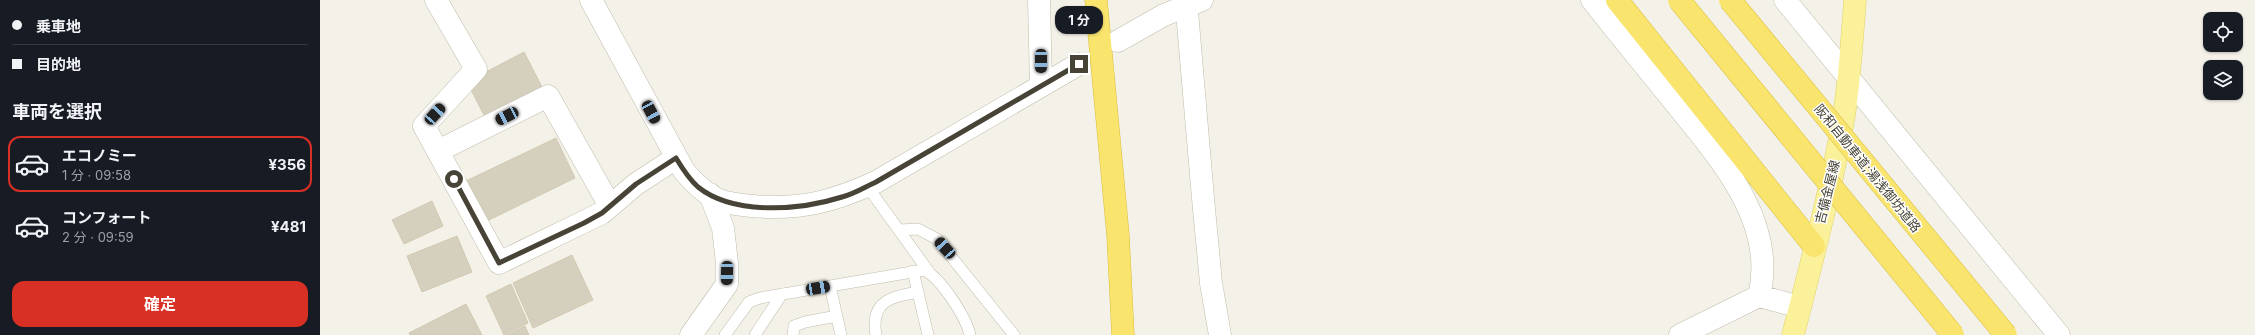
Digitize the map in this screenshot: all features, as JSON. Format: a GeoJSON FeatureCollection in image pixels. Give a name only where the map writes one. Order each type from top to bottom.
{"type":"FeatureCollection","features":[{"type":"Feature","properties":{"kind":"highway"},"geometry":{"type":"LineString","coordinates":[[1096,0],[1118,235],[1124,335]]}},
{"type":"Feature","properties":{"kind":"highway"},"geometry":{"type":"LineString","coordinates":[[1617,0],[1814,246]]}},
{"type":"Feature","properties":{"kind":"highway"},"geometry":{"type":"LineString","coordinates":[[1679,0],[1953,335]]}},
{"type":"Feature","properties":{"kind":"highway","name":"阪和自動車道;湯浅御坊道路"},"geometry":{"type":"LineString","coordinates":[[1730,0],[2006,335]]}},
{"type":"Feature","properties":{"kind":"main road","name":"吉備金屋線"},"geometry":{"type":"LineString","coordinates":[[1793,335],[1837,151],[1849,78],[1855,0]]}},
{"type":"Feature","properties":{"kind":"street"},"geometry":{"type":"LineString","coordinates":[[436,0],[476,69],[424,126],[499,263],[584,223],[610,206],[636,184],[676,158]]}},
{"type":"Feature","properties":{"kind":"street"},"geometry":{"type":"LineString","coordinates":[[591,0],[676,158],[698,187],[719,200],[742,205],[778,208],[823,202],[844,197],[867,186],[1079,64]]}},
{"type":"Feature","properties":{"kind":"street"},"geometry":{"type":"LineString","coordinates":[[1039,0],[1041,86]]}},
{"type":"Feature","properties":{"kind":"street"},"geometry":{"type":"LineString","coordinates":[[1592,0],[1714,152],[1737,186],[1756,228],[1762,252],[1764,277],[1759,296]]}},
{"type":"Feature","properties":{"kind":"street"},"geometry":{"type":"LineString","coordinates":[[1785,0],[2059,335]]}},
{"type":"Feature","properties":{"kind":"street"},"geometry":{"type":"LineString","coordinates":[[1118,41],[1164,15],[1192,2],[1203,198],[1211,283],[1220,335]]}},
{"type":"Feature","properties":{"kind":"street"},"geometry":{"type":"LineString","coordinates":[[438,151],[548,96],[610,206]]}},
{"type":"Feature","properties":{"kind":"street"},"geometry":{"type":"LineString","coordinates":[[691,335],[727,284],[727,263],[723,228],[710,194]]}},
{"type":"Feature","properties":{"kind":"street"},"geometry":{"type":"LineString","coordinates":[[1680,335],[1759,296],[1800,307]]}},
{"type":"Feature","properties":{"kind":"lane"},"geometry":{"type":"LineString","coordinates":[[867,186],[929,272],[956,306],[965,320],[970,335]]}},
{"type":"Feature","properties":{"kind":"lane"},"geometry":{"type":"LineString","coordinates":[[899,230],[918,229],[937,239],[1014,335]]}},
{"type":"Feature","properties":{"kind":"lane"},"geometry":{"type":"LineString","coordinates":[[725,335],[749,302],[782,294],[913,271],[924,270],[929,272]]}},
{"type":"Feature","properties":{"kind":"lane"},"geometry":{"type":"LineString","coordinates":[[913,271],[928,335]]}},
{"type":"Feature","properties":{"kind":"lane"},"geometry":{"type":"LineString","coordinates":[[830,286],[841,335]]}},
{"type":"Feature","properties":{"kind":"lane"},"geometry":{"type":"LineString","coordinates":[[876,335],[874,318],[881,305],[894,296],[918,292]]}},
{"type":"Feature","properties":{"kind":"lane"},"geometry":{"type":"LineString","coordinates":[[756,335],[782,294]]}},
{"type":"Feature","properties":{"kind":"lane"},"geometry":{"type":"LineString","coordinates":[[793,335],[794,326],[805,322],[837,316]]}},
{"type":"Feature","properties":{"kind":"building"},"geometry":{"type":"Polygon","coordinates":[[[524,52],[542,87],[485,117],[467,82],[524,52]]]}},
{"type":"Feature","properties":{"kind":"building"},"geometry":{"type":"Polygon","coordinates":[[[556,138],[575,178],[485,222],[466,181],[556,138]]]}},
{"type":"Feature","properties":{"kind":"building"},"geometry":{"type":"Polygon","coordinates":[[[432,201],[443,226],[404,244],[392,220],[432,201]]]}},
{"type":"Feature","properties":{"kind":"building"},"geometry":{"type":"Polygon","coordinates":[[[457,236],[472,272],[422,292],[407,256],[457,236]]]}},
{"type":"Feature","properties":{"kind":"building"},"geometry":{"type":"Polygon","coordinates":[[[572,255],[593,300],[533,328],[513,283],[572,255]]]}},
{"type":"Feature","properties":{"kind":"building"},"geometry":{"type":"Polygon","coordinates":[[[511,284],[528,323],[504,335],[486,296],[511,284]]]}},
{"type":"Feature","properties":{"kind":"building"},"geometry":{"type":"Polygon","coordinates":[[[466,304],[482,335],[410,335],[409,333],[466,304]]]}},
{"type":"Feature","properties":{"kind":"building"},"geometry":{"type":"Polygon","coordinates":[[[525,326],[529,335],[507,335],[525,326]]]}},
{"type":"Feature","properties":{"kind":"route"},"geometry":{"type":"LineString","coordinates":[[454,179],[499,263],[602,213],[636,184],[676,158],[684,171],[698,187],[719,200],[742,205],[778,208],[816,204],[844,197],[876,182],[1079,64]]}}]}
